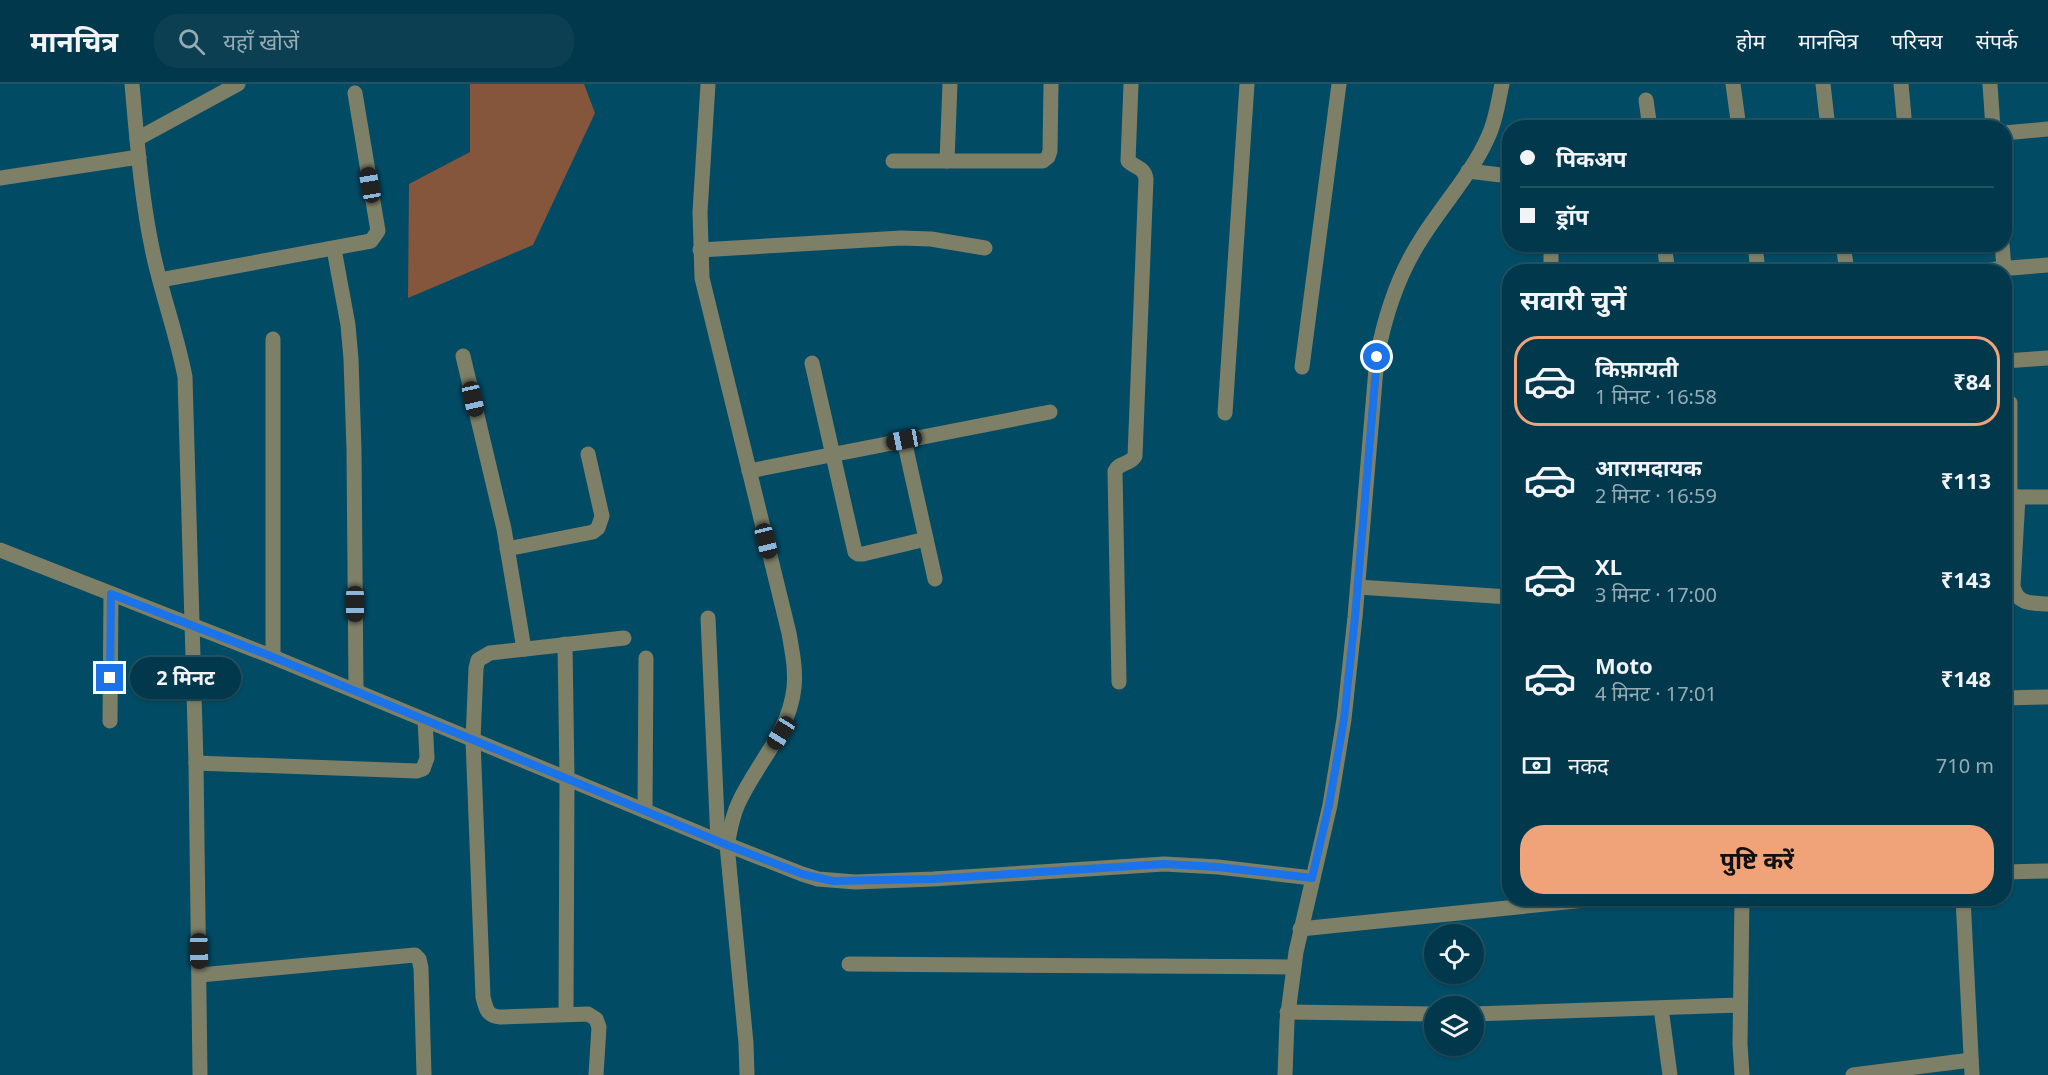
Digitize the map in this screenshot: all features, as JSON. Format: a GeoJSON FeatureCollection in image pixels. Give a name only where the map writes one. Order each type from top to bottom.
{"type":"FeatureCollection","features":[{"type":"Feature","properties":{"kind":"street"},"geometry":{"type":"LineString","coordinates":[[132,84],[149,229],[185,377],[196,763],[200,1075]]}},
{"type":"Feature","properties":{"kind":"street"},"geometry":{"type":"LineString","coordinates":[[137,139],[238,84]]}},
{"type":"Feature","properties":{"kind":"street"},"geometry":{"type":"LineString","coordinates":[[708,84],[701,169],[700,250],[707,298],[789,633],[794,663],[794,688],[781,733],[739,803],[723,843]]}},
{"type":"Feature","properties":{"kind":"street"},"geometry":{"type":"LineString","coordinates":[[947,161],[950,84]]}},
{"type":"Feature","properties":{"kind":"street"},"geometry":{"type":"LineString","coordinates":[[893,161],[1043,160],[1048,157],[1050,151],[1051,84]]}},
{"type":"Feature","properties":{"kind":"street"},"geometry":{"type":"LineString","coordinates":[[1119,682],[1115,471],[1121,465],[1131,462],[1135,456],[1146,179],[1141,169],[1128,161],[1131,84]]}},
{"type":"Feature","properties":{"kind":"street"},"geometry":{"type":"LineString","coordinates":[[1225,414],[1246,84]]}},
{"type":"Feature","properties":{"kind":"street"},"geometry":{"type":"LineString","coordinates":[[1302,367],[1339,84]]}},
{"type":"Feature","properties":{"kind":"street"},"geometry":{"type":"LineString","coordinates":[[1285,1075],[1287,1012],[1293,967],[1340,751],[1358,587],[1377,357],[1383,327],[1403,271],[1419,242],[1489,137],[1502,84]]}},
{"type":"Feature","properties":{"kind":"street"},"geometry":{"type":"LineString","coordinates":[[1733,84],[1738,120]]}},
{"type":"Feature","properties":{"kind":"street"},"geometry":{"type":"LineString","coordinates":[[1823,84],[1827,120]]}},
{"type":"Feature","properties":{"kind":"street"},"geometry":{"type":"LineString","coordinates":[[1901,84],[1904,120]]}},
{"type":"Feature","properties":{"kind":"street"},"geometry":{"type":"LineString","coordinates":[[1990,84],[1992,120]]}},
{"type":"Feature","properties":{"kind":"street"},"geometry":{"type":"LineString","coordinates":[[160,280],[371,241],[378,231],[355,93]]}},
{"type":"Feature","properties":{"kind":"street"},"geometry":{"type":"LineString","coordinates":[[1646,100],[1649,120]]}},
{"type":"Feature","properties":{"kind":"street"},"geometry":{"type":"LineString","coordinates":[[2012,132],[2048,129]]}},
{"type":"Feature","properties":{"kind":"street"},"geometry":{"type":"LineString","coordinates":[[1,174],[139,157]]}},
{"type":"Feature","properties":{"kind":"street"},"geometry":{"type":"LineString","coordinates":[[1468,171],[1502,175]]}},
{"type":"Feature","properties":{"kind":"street"},"geometry":{"type":"LineString","coordinates":[[700,250],[901,238],[931,238],[985,248]]}},
{"type":"Feature","properties":{"kind":"street"},"geometry":{"type":"LineString","coordinates":[[334,249],[348,326],[351,359],[356,691]]}},
{"type":"Feature","properties":{"kind":"street"},"geometry":{"type":"LineString","coordinates":[[2012,267],[2048,265]]}},
{"type":"Feature","properties":{"kind":"street"},"geometry":{"type":"LineString","coordinates":[[273,339],[273,657]]}},
{"type":"Feature","properties":{"kind":"street"},"geometry":{"type":"LineString","coordinates":[[463,356],[507,549],[524,649]]}},
{"type":"Feature","properties":{"kind":"street"},"geometry":{"type":"LineString","coordinates":[[2012,360],[2048,358]]}},
{"type":"Feature","properties":{"kind":"street"},"geometry":{"type":"LineString","coordinates":[[812,363],[855,552],[863,554],[926,539]]}},
{"type":"Feature","properties":{"kind":"street"},"geometry":{"type":"LineString","coordinates":[[749,471],[1050,412]]}},
{"type":"Feature","properties":{"kind":"street"},"geometry":{"type":"LineString","coordinates":[[904,440],[935,579]]}},
{"type":"Feature","properties":{"kind":"street"},"geometry":{"type":"LineString","coordinates":[[507,549],[593,532],[598,528],[602,516],[588,454]]}},
{"type":"Feature","properties":{"kind":"street"},"geometry":{"type":"LineString","coordinates":[[2012,497],[2048,497]]}},
{"type":"Feature","properties":{"kind":"street"},"geometry":{"type":"LineString","coordinates":[[2012,542],[2013,586],[2018,599],[2024,602],[2048,604]]}},
{"type":"Feature","properties":{"kind":"street"},"geometry":{"type":"LineString","coordinates":[[0,550],[273,657],[802,874],[833,881],[933,879],[1164,864],[1218,867],[1312,878]]}},
{"type":"Feature","properties":{"kind":"street"},"geometry":{"type":"LineString","coordinates":[[1358,587],[1502,597]]}},
{"type":"Feature","properties":{"kind":"street"},"geometry":{"type":"LineString","coordinates":[[110,721],[111,594]]}},
{"type":"Feature","properties":{"kind":"street"},"geometry":{"type":"LineString","coordinates":[[708,618],[723,843],[746,1043],[747,1075]]}},
{"type":"Feature","properties":{"kind":"street"},"geometry":{"type":"LineString","coordinates":[[596,1075],[599,1027],[596,1019],[588,1014],[500,1017],[492,1016],[486,1011],[483,998],[473,740],[476,668],[478,660],[490,652],[624,638]]}},
{"type":"Feature","properties":{"kind":"street"},"geometry":{"type":"LineString","coordinates":[[565,644],[566,1013]]}},
{"type":"Feature","properties":{"kind":"street"},"geometry":{"type":"LineString","coordinates":[[645,811],[646,658]]}},
{"type":"Feature","properties":{"kind":"street"},"geometry":{"type":"LineString","coordinates":[[2012,698],[2048,697]]}},
{"type":"Feature","properties":{"kind":"street"},"geometry":{"type":"LineString","coordinates":[[196,763],[417,771],[423,769],[427,758],[425,720]]}},
{"type":"Feature","properties":{"kind":"street"},"geometry":{"type":"LineString","coordinates":[[2012,872],[2048,871]]}},
{"type":"Feature","properties":{"kind":"street"},"geometry":{"type":"LineString","coordinates":[[1300,929],[1502,906]]}},
{"type":"Feature","properties":{"kind":"street"},"geometry":{"type":"LineString","coordinates":[[1742,906],[1740,1044],[1743,1075]]}},
{"type":"Feature","properties":{"kind":"street"},"geometry":{"type":"LineString","coordinates":[[1853,1075],[1972,1067],[1963,906]]}},
{"type":"Feature","properties":{"kind":"street"},"geometry":{"type":"LineString","coordinates":[[200,975],[415,955],[419,959],[421,968],[424,1075]]}},
{"type":"Feature","properties":{"kind":"street"},"geometry":{"type":"LineString","coordinates":[[849,964],[1293,967]]}},
{"type":"Feature","properties":{"kind":"street"},"geometry":{"type":"LineString","coordinates":[[1484,1014],[1740,1005]]}},
{"type":"Feature","properties":{"kind":"street"},"geometry":{"type":"LineString","coordinates":[[1661,1008],[1670,1075]]}},
{"type":"Feature","properties":{"kind":"street"},"geometry":{"type":"LineString","coordinates":[[1287,1012],[1424,1014]]}},
{"type":"Feature","properties":{"kind":"shaded area"},"geometry":{"type":"Polygon","coordinates":[[[470,84],[584,84],[595,113],[533,245],[408,298],[409,184],[470,152],[470,84]]]}},
{"type":"Feature","properties":{"kind":"route"},"geometry":{"type":"LineString","coordinates":[[110,678],[111,594],[273,657],[727,845],[818,879],[855,882],[933,879],[1134,864],[1218,867],[1312,878],[1338,761],[1344,719],[1377,357]]}}]}
